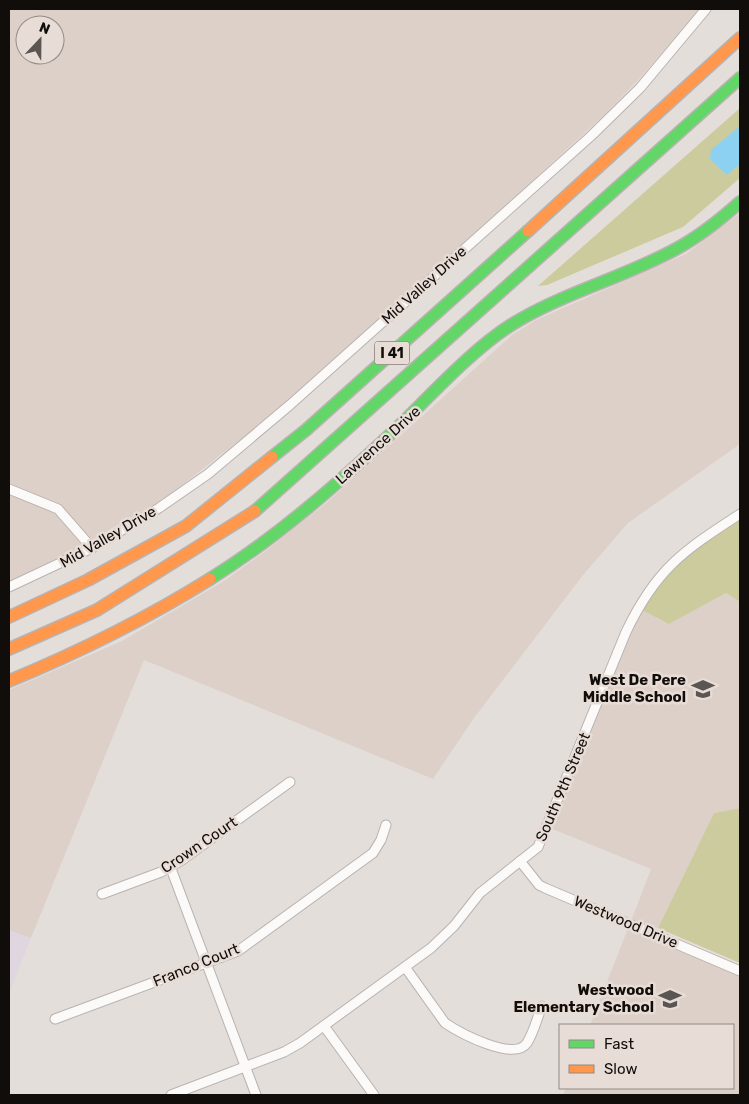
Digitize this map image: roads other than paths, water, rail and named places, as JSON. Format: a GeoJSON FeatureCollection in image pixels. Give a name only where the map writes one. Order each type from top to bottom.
{"type":"FeatureCollection","features":[{"type":"Feature","properties":{"kind":"main road","name":"I 41"},"geometry":{"type":"LineString","coordinates":[[9,617],[88,580],[186,526],[306,430],[740,38]]}},
{"type":"Feature","properties":{"kind":"main road","name":"I 41"},"geometry":{"type":"LineString","coordinates":[[9,649],[97,610],[249,517],[740,78]]}},
{"type":"Feature","properties":{"kind":"main road","name":"Lawrence Drive"},"geometry":{"type":"LineString","coordinates":[[9,681],[100,642],[197,589],[290,524],[510,326],[547,306],[675,250],[701,235],[740,202]]}},
{"type":"Feature","properties":{"kind":"street","name":"Mid Valley Drive"},"geometry":{"type":"LineString","coordinates":[[9,587],[92,548],[159,508],[208,474],[291,404],[592,136],[640,88],[706,9]]}},
{"type":"Feature","properties":{"kind":"street"},"geometry":{"type":"LineString","coordinates":[[9,489],[58,509],[92,548]]}},
{"type":"Feature","properties":{"kind":"street","name":"South 9th Street"},"geometry":{"type":"LineString","coordinates":[[171,1095],[284,1052],[324,1026],[444,937],[480,894],[538,847],[543,840],[626,632],[645,597],[672,563],[695,543],[740,514]]}},
{"type":"Feature","properties":{"kind":"street","name":"Crown Court"},"geometry":{"type":"LineString","coordinates":[[102,894],[170,866],[290,782]]}},
{"type":"Feature","properties":{"kind":"street","name":"Franco Court"},"geometry":{"type":"LineString","coordinates":[[55,1020],[238,951],[373,853],[382,840],[386,825]]}},
{"type":"Feature","properties":{"kind":"street","name":"Westwood Drive"},"geometry":{"type":"LineString","coordinates":[[520,861],[539,885],[545,888],[740,971]]}},
{"type":"Feature","properties":{"kind":"street"},"geometry":{"type":"LineString","coordinates":[[170,866],[256,1095]]}},
{"type":"Feature","properties":{"kind":"street"},"geometry":{"type":"LineString","coordinates":[[405,967],[445,1023],[454,1029],[505,1050],[516,1050],[526,1044],[542,1006]]}},
{"type":"Feature","properties":{"kind":"street"},"geometry":{"type":"LineString","coordinates":[[324,1026],[374,1095]]}},
{"type":"Feature","properties":{"kind":"water"},"geometry":{"type":"Polygon","coordinates":[[[740,126],[740,164],[727,175],[710,159],[711,150],[740,126]]]}},
{"type":"Feature","properties":{"kind":"place","name":"West De Pere Middle School"},"geometry":{"type":"Point","coordinates":[703,689]}},
{"type":"Feature","properties":{"kind":"place","name":"Westwood Elementary School"},"geometry":{"type":"Point","coordinates":[670,999]}}]}
